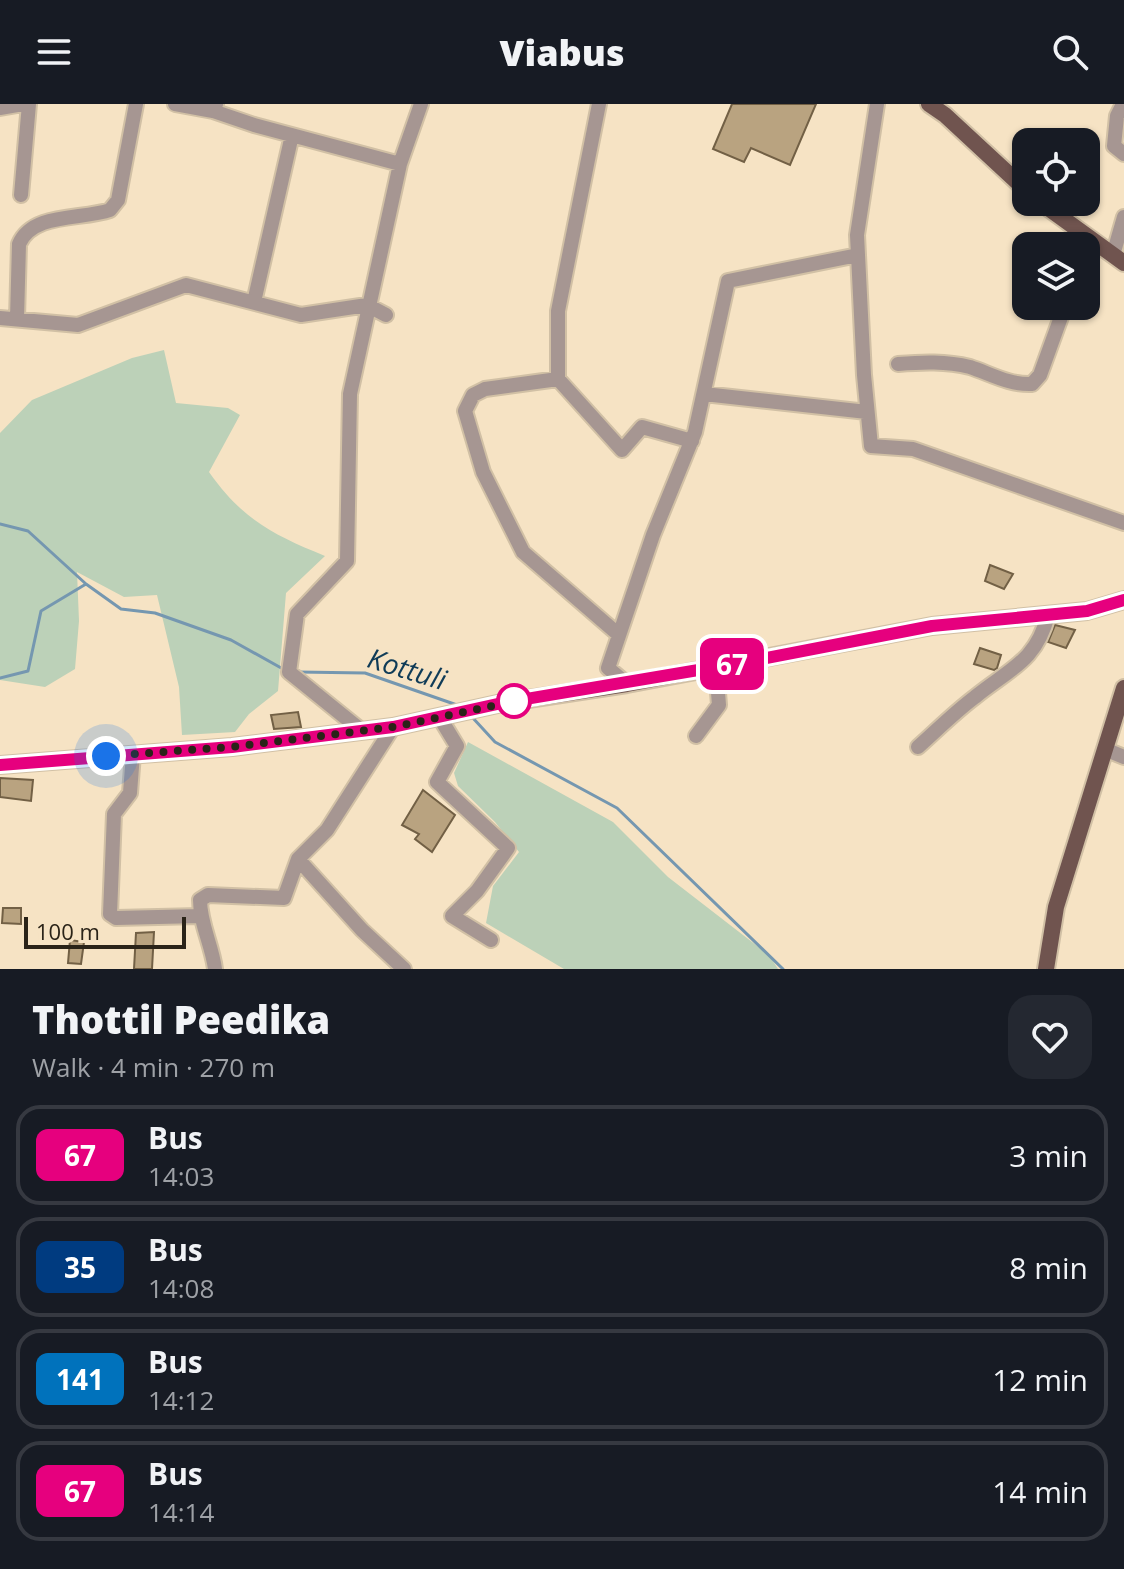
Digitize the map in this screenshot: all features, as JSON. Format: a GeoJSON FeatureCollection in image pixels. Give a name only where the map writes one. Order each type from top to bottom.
{"type":"FeatureCollection","features":[{"type":"Feature","properties":{"kind":"main road"},"geometry":{"type":"LineString","coordinates":[[929,104],[1012,177]]}},
{"type":"Feature","properties":{"kind":"main road"},"geometry":{"type":"LineString","coordinates":[[1059,216],[1082,232]]}},
{"type":"Feature","properties":{"kind":"main road"},"geometry":{"type":"LineString","coordinates":[[1100,245],[1119,259]]}},
{"type":"Feature","properties":{"kind":"main road"},"geometry":{"type":"LineString","coordinates":[[0,765],[232,747],[393,727],[502,703],[627,684],[932,626],[1087,611],[1124,600]]}},
{"type":"Feature","properties":{"kind":"main road"},"geometry":{"type":"LineString","coordinates":[[1046,969],[1056,907],[1124,688]]}},
{"type":"Feature","properties":{"kind":"street"},"geometry":{"type":"LineString","coordinates":[[0,108],[23,104]]}},
{"type":"Feature","properties":{"kind":"street"},"geometry":{"type":"LineString","coordinates":[[21,195],[29,104]]}},
{"type":"Feature","properties":{"kind":"street"},"geometry":{"type":"LineString","coordinates":[[17,319],[19,244],[23,235],[40,223],[110,210],[118,200],[136,104]]}},
{"type":"Feature","properties":{"kind":"street"},"geometry":{"type":"LineString","coordinates":[[175,104],[215,107],[292,135],[400,164]]}},
{"type":"Feature","properties":{"kind":"street"},"geometry":{"type":"LineString","coordinates":[[362,731],[289,672],[297,614],[347,561],[350,394],[400,164],[421,104]]}},
{"type":"Feature","properties":{"kind":"street"},"geometry":{"type":"LineString","coordinates":[[599,104],[558,311],[558,379],[622,450],[642,427],[692,441]]}},
{"type":"Feature","properties":{"kind":"street"},"geometry":{"type":"LineString","coordinates":[[877,104],[857,235],[871,446],[913,449],[1124,523]]}},
{"type":"Feature","properties":{"kind":"street"},"geometry":{"type":"LineString","coordinates":[[1123,104],[1113,134],[1114,146],[1124,154]]}},
{"type":"Feature","properties":{"kind":"street"},"geometry":{"type":"LineString","coordinates":[[254,302],[292,135]]}},
{"type":"Feature","properties":{"kind":"street"},"geometry":{"type":"LineString","coordinates":[[1119,259],[1124,217]]}},
{"type":"Feature","properties":{"kind":"street"},"geometry":{"type":"LineString","coordinates":[[627,684],[608,668],[653,535],[692,441],[728,281],[858,255]]}},
{"type":"Feature","properties":{"kind":"street"},"geometry":{"type":"LineString","coordinates":[[0,318],[78,325],[186,285],[301,315],[367,305],[386,315]]}},
{"type":"Feature","properties":{"kind":"street"},"geometry":{"type":"LineString","coordinates":[[898,364],[946,362],[996,378],[1032,384],[1040,375],[1060,320]]}},
{"type":"Feature","properties":{"kind":"street"},"geometry":{"type":"LineString","coordinates":[[558,379],[485,389],[473,395],[465,411],[483,472],[523,552],[619,635]]}},
{"type":"Feature","properties":{"kind":"street"},"geometry":{"type":"LineString","coordinates":[[704,394],[867,412]]}},
{"type":"Feature","properties":{"kind":"street"},"geometry":{"type":"LineString","coordinates":[[918,747],[976,695],[1007,675],[1032,653],[1044,631],[1048,615]]}},
{"type":"Feature","properties":{"kind":"street"},"geometry":{"type":"LineString","coordinates":[[696,736],[719,705],[716,667]]}},
{"type":"Feature","properties":{"kind":"street"},"geometry":{"type":"LineString","coordinates":[[442,717],[457,746],[437,782],[505,852],[477,891],[452,916],[491,940]]}},
{"type":"Feature","properties":{"kind":"street"},"geometry":{"type":"LineString","coordinates":[[215,969],[212,947],[200,916],[200,900],[208,895],[284,898],[298,859],[327,830],[393,727]]}},
{"type":"Feature","properties":{"kind":"street"},"geometry":{"type":"LineString","coordinates":[[1107,750],[1124,757]]}},
{"type":"Feature","properties":{"kind":"street"},"geometry":{"type":"LineString","coordinates":[[133,754],[130,793],[114,814],[110,914],[116,918],[200,916]]}},
{"type":"Feature","properties":{"kind":"street"},"geometry":{"type":"LineString","coordinates":[[298,859],[362,930],[404,969]]}},
{"type":"Feature","properties":{"kind":"green space"},"geometry":{"type":"Polygon","coordinates":[[[164,350],[176,403],[228,408],[240,415],[209,472],[221,488],[260,524],[325,556],[286,593],[278,691],[249,714],[235,732],[182,735],[179,687],[157,595],[124,597],[77,572],[79,621],[75,669],[45,687],[0,680],[0,433],[32,400],[132,358],[164,350]]]}},
{"type":"Feature","properties":{"kind":"green space"},"geometry":{"type":"Polygon","coordinates":[[[468,742],[613,822],[668,877],[769,955],[778,969],[564,969],[486,923],[493,886],[519,852],[495,822],[458,786],[454,773],[468,742]]]}},
{"type":"Feature","properties":{"kind":"building"},"geometry":{"type":"Polygon","coordinates":[[[732,104],[816,104],[790,165],[751,148],[744,162],[713,149],[732,104]]]}},
{"type":"Feature","properties":{"kind":"building"},"geometry":{"type":"Polygon","coordinates":[[[990,565],[1013,574],[1004,589],[985,581],[990,565]]]}},
{"type":"Feature","properties":{"kind":"building"},"geometry":{"type":"Polygon","coordinates":[[[1055,625],[1075,630],[1066,648],[1048,642],[1055,625]]]}},
{"type":"Feature","properties":{"kind":"building"},"geometry":{"type":"Polygon","coordinates":[[[980,648],[1001,655],[997,668],[994,670],[974,664],[980,648]]]}},
{"type":"Feature","properties":{"kind":"building"},"geometry":{"type":"Polygon","coordinates":[[[298,712],[301,727],[274,729],[271,715],[298,712]]]}},
{"type":"Feature","properties":{"kind":"building"},"geometry":{"type":"Polygon","coordinates":[[[0,778],[33,780],[31,801],[0,797],[0,778]]]}},
{"type":"Feature","properties":{"kind":"building"},"geometry":{"type":"Polygon","coordinates":[[[423,790],[455,815],[432,852],[415,839],[419,834],[402,825],[423,790]]]}},
{"type":"Feature","properties":{"kind":"building"},"geometry":{"type":"Polygon","coordinates":[[[3,908],[21,908],[21,924],[2,923],[3,908]]]}},
{"type":"Feature","properties":{"kind":"building"},"geometry":{"type":"Polygon","coordinates":[[[154,932],[152,969],[134,969],[136,933],[154,932]]]}},
{"type":"Feature","properties":{"kind":"building"},"geometry":{"type":"Polygon","coordinates":[[[70,940],[84,942],[81,964],[68,963],[70,940]]]}},
{"type":"Feature","properties":{"kind":"waterway"},"geometry":{"type":"LineString","coordinates":[[0,524],[28,531],[86,584]]}},
{"type":"Feature","properties":{"kind":"waterway","name":"Kottuli"},"geometry":{"type":"LineString","coordinates":[[0,678],[28,671],[41,611],[86,584],[121,609],[155,613],[231,640],[283,669]]}},
{"type":"Feature","properties":{"kind":"waterway","name":"Kottuli"},"geometry":{"type":"LineString","coordinates":[[298,672],[365,673],[457,705]]}},
{"type":"Feature","properties":{"kind":"waterway","name":"Kottuli"},"geometry":{"type":"LineString","coordinates":[[472,717],[495,742],[617,808],[783,969]]}},
{"type":"Feature","properties":{"kind":"bus line","name":"67"},"geometry":{"type":"LineString","coordinates":[[0,765],[161,754],[393,727],[502,703],[627,684],[932,626],[1087,611],[1124,600]]}},
{"type":"Feature","properties":{"kind":"route"},"geometry":{"type":"LineString","coordinates":[[106,756],[232,747],[393,727],[525,699],[514,701]]}}]}
